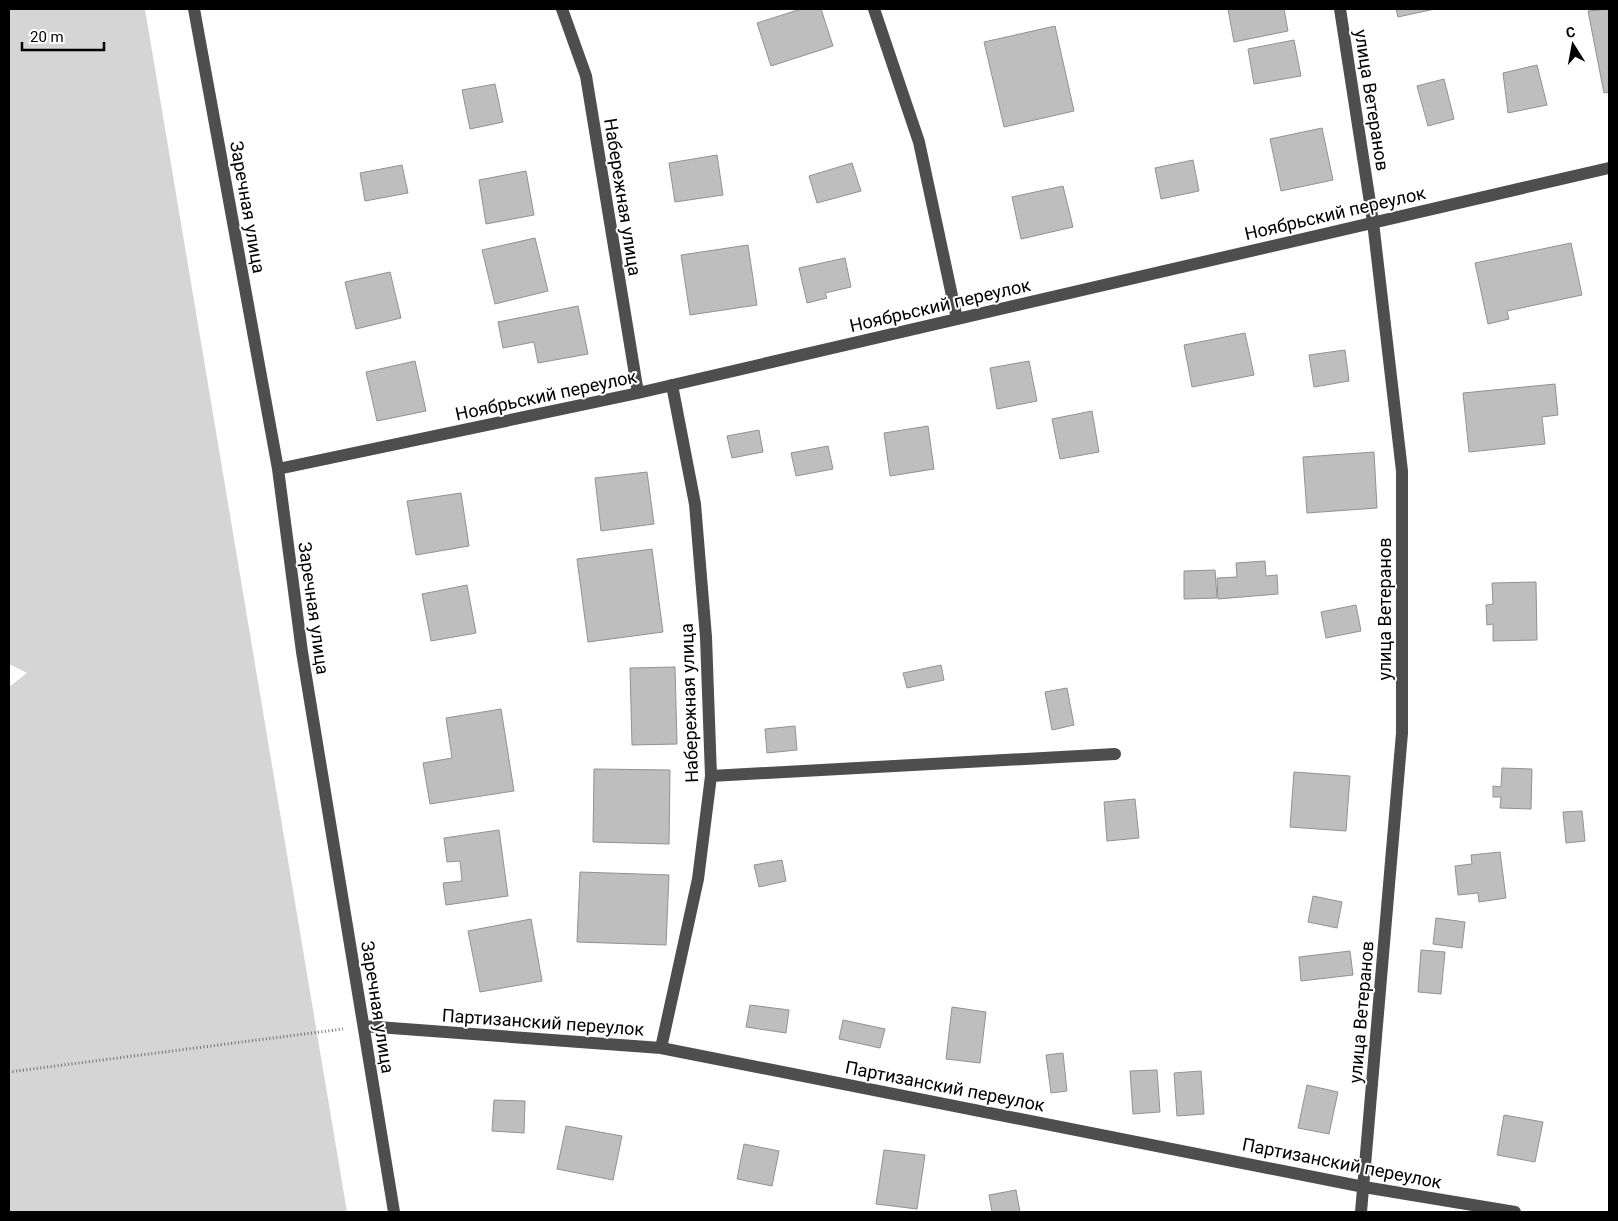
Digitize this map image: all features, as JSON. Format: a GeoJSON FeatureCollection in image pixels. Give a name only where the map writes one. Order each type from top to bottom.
{"type":"FeatureCollection","features":[{"type":"Feature","properties":{"kind":"street","name":"Заречная улица"},"geometry":{"type":"LineString","coordinates":[[194,9],[278,469],[302,652],[394,1212]]}},
{"type":"Feature","properties":{"kind":"street","name":"Набережная улица"},"geometry":{"type":"LineString","coordinates":[[562,9],[586,76],[638,393]]}},
{"type":"Feature","properties":{"kind":"street"},"geometry":{"type":"LineString","coordinates":[[874,9],[919,142],[957,318]]}},
{"type":"Feature","properties":{"kind":"street","name":"улица Ветеранов"},"geometry":{"type":"LineString","coordinates":[[1340,9],[1373,222],[1402,471],[1402,734],[1364,1187],[1360,1212]]}},
{"type":"Feature","properties":{"kind":"street","name":"Ноябрьский переулок"},"geometry":{"type":"LineString","coordinates":[[278,469],[638,393],[1609,168]]}},
{"type":"Feature","properties":{"kind":"street","name":"Набережная улица"},"geometry":{"type":"LineString","coordinates":[[661,1048],[698,879],[711,776],[706,637],[695,504],[672,385]]}},
{"type":"Feature","properties":{"kind":"street"},"geometry":{"type":"LineString","coordinates":[[711,776],[1114,754]]}},
{"type":"Feature","properties":{"kind":"street","name":"Партизанский переулок"},"geometry":{"type":"LineString","coordinates":[[364,1026],[661,1048],[1364,1187],[1515,1212]]}},
{"type":"Feature","properties":{"kind":"path"},"geometry":{"type":"LineString","coordinates":[[9,1072],[364,1026]]}},
{"type":"Feature","properties":{"kind":"shaded area"},"geometry":{"type":"Polygon","coordinates":[[[9,9],[145,9],[347,1212],[9,1212],[9,687],[27,673],[9,664],[9,9]]]}},
{"type":"Feature","properties":{"kind":"building"},"geometry":{"type":"Polygon","coordinates":[[[801,9],[821,9],[833,46],[771,66],[757,23],[801,9]]]}},
{"type":"Feature","properties":{"kind":"building"},"geometry":{"type":"Polygon","coordinates":[[[1228,9],[1284,9],[1288,31],[1234,42],[1228,9]]]}},
{"type":"Feature","properties":{"kind":"building"},"geometry":{"type":"Polygon","coordinates":[[[1396,9],[1435,9],[1398,17],[1396,9]]]}},
{"type":"Feature","properties":{"kind":"building"},"geometry":{"type":"Polygon","coordinates":[[[1609,9],[1609,92],[1604,93],[1588,11],[1609,9]]]}},
{"type":"Feature","properties":{"kind":"building"},"geometry":{"type":"Polygon","coordinates":[[[1055,26],[1074,111],[1004,127],[984,42],[1055,26]]]}},
{"type":"Feature","properties":{"kind":"building"},"geometry":{"type":"Polygon","coordinates":[[[1294,40],[1301,76],[1254,84],[1248,49],[1294,40]]]}},
{"type":"Feature","properties":{"kind":"building"},"geometry":{"type":"Polygon","coordinates":[[[1537,65],[1547,105],[1508,113],[1503,73],[1537,65]]]}},
{"type":"Feature","properties":{"kind":"building"},"geometry":{"type":"Polygon","coordinates":[[[1444,79],[1454,119],[1428,126],[1417,86],[1444,79]]]}},
{"type":"Feature","properties":{"kind":"building"},"geometry":{"type":"Polygon","coordinates":[[[495,84],[503,122],[470,129],[462,90],[495,84]]]}},
{"type":"Feature","properties":{"kind":"building"},"geometry":{"type":"Polygon","coordinates":[[[1322,128],[1333,180],[1281,191],[1270,139],[1322,128]]]}},
{"type":"Feature","properties":{"kind":"building"},"geometry":{"type":"Polygon","coordinates":[[[717,155],[723,195],[675,202],[669,163],[717,155]]]}},
{"type":"Feature","properties":{"kind":"building"},"geometry":{"type":"Polygon","coordinates":[[[1193,160],[1199,191],[1161,199],[1155,168],[1193,160]]]}},
{"type":"Feature","properties":{"kind":"building"},"geometry":{"type":"Polygon","coordinates":[[[852,163],[861,191],[817,203],[809,176],[852,163]]]}},
{"type":"Feature","properties":{"kind":"building"},"geometry":{"type":"Polygon","coordinates":[[[402,165],[408,193],[365,201],[360,173],[402,165]]]}},
{"type":"Feature","properties":{"kind":"building"},"geometry":{"type":"Polygon","coordinates":[[[526,171],[534,215],[486,224],[479,180],[526,171]]]}},
{"type":"Feature","properties":{"kind":"building"},"geometry":{"type":"Polygon","coordinates":[[[1063,186],[1073,227],[1021,239],[1012,197],[1063,186]]]}},
{"type":"Feature","properties":{"kind":"building"},"geometry":{"type":"Polygon","coordinates":[[[535,238],[548,291],[495,304],[482,250],[535,238]]]}},
{"type":"Feature","properties":{"kind":"building"},"geometry":{"type":"Polygon","coordinates":[[[1571,243],[1582,295],[1507,311],[1509,319],[1488,324],[1475,263],[1571,243]]]}},
{"type":"Feature","properties":{"kind":"building"},"geometry":{"type":"Polygon","coordinates":[[[748,245],[757,305],[690,315],[681,255],[748,245]]]}},
{"type":"Feature","properties":{"kind":"building"},"geometry":{"type":"Polygon","coordinates":[[[845,258],[851,287],[825,293],[827,298],[807,303],[799,268],[845,258]]]}},
{"type":"Feature","properties":{"kind":"building"},"geometry":{"type":"Polygon","coordinates":[[[390,272],[401,318],[356,329],[345,282],[390,272]]]}},
{"type":"Feature","properties":{"kind":"building"},"geometry":{"type":"Polygon","coordinates":[[[578,306],[588,354],[538,363],[534,342],[503,348],[498,322],[578,306]]]}},
{"type":"Feature","properties":{"kind":"building"},"geometry":{"type":"Polygon","coordinates":[[[1245,333],[1254,375],[1192,387],[1184,345],[1245,333]]]}},
{"type":"Feature","properties":{"kind":"building"},"geometry":{"type":"Polygon","coordinates":[[[1345,350],[1349,381],[1314,387],[1309,355],[1345,350]]]}},
{"type":"Feature","properties":{"kind":"building"},"geometry":{"type":"Polygon","coordinates":[[[415,361],[426,411],[377,421],[366,372],[415,361]]]}},
{"type":"Feature","properties":{"kind":"building"},"geometry":{"type":"Polygon","coordinates":[[[1029,361],[1037,401],[997,409],[990,368],[1029,361]]]}},
{"type":"Feature","properties":{"kind":"building"},"geometry":{"type":"Polygon","coordinates":[[[1555,384],[1558,415],[1542,417],[1545,444],[1469,452],[1463,393],[1555,384]]]}},
{"type":"Feature","properties":{"kind":"building"},"geometry":{"type":"Polygon","coordinates":[[[1092,411],[1099,452],[1060,459],[1052,419],[1092,411]]]}},
{"type":"Feature","properties":{"kind":"building"},"geometry":{"type":"Polygon","coordinates":[[[928,426],[934,469],[890,476],[884,433],[928,426]]]}},
{"type":"Feature","properties":{"kind":"building"},"geometry":{"type":"Polygon","coordinates":[[[759,430],[763,452],[732,458],[727,436],[759,430]]]}},
{"type":"Feature","properties":{"kind":"building"},"geometry":{"type":"Polygon","coordinates":[[[828,446],[833,469],[796,476],[791,453],[828,446]]]}},
{"type":"Feature","properties":{"kind":"building"},"geometry":{"type":"Polygon","coordinates":[[[1374,452],[1377,508],[1307,513],[1303,457],[1374,452]]]}},
{"type":"Feature","properties":{"kind":"building"},"geometry":{"type":"Polygon","coordinates":[[[647,472],[654,524],[601,531],[595,478],[647,472]]]}},
{"type":"Feature","properties":{"kind":"building"},"geometry":{"type":"Polygon","coordinates":[[[461,493],[469,546],[416,555],[407,501],[461,493]]]}},
{"type":"Feature","properties":{"kind":"building"},"geometry":{"type":"Polygon","coordinates":[[[652,549],[663,632],[588,642],[577,559],[652,549]]]}},
{"type":"Feature","properties":{"kind":"building"},"geometry":{"type":"Polygon","coordinates":[[[1265,561],[1266,576],[1277,575],[1278,594],[1218,599],[1217,578],[1237,577],[1236,563],[1265,561]]]}},
{"type":"Feature","properties":{"kind":"building"},"geometry":{"type":"Polygon","coordinates":[[[1215,570],[1217,598],[1184,599],[1184,571],[1215,570]]]}},
{"type":"Feature","properties":{"kind":"building"},"geometry":{"type":"Polygon","coordinates":[[[1536,582],[1537,640],[1493,641],[1493,624],[1487,625],[1486,605],[1493,604],[1492,583],[1536,582]]]}},
{"type":"Feature","properties":{"kind":"building"},"geometry":{"type":"Polygon","coordinates":[[[467,585],[476,633],[431,641],[422,594],[467,585]]]}},
{"type":"Feature","properties":{"kind":"building"},"geometry":{"type":"Polygon","coordinates":[[[1356,605],[1361,631],[1326,638],[1321,612],[1356,605]]]}},
{"type":"Feature","properties":{"kind":"building"},"geometry":{"type":"Polygon","coordinates":[[[941,665],[944,680],[907,688],[903,673],[941,665]]]}},
{"type":"Feature","properties":{"kind":"building"},"geometry":{"type":"Polygon","coordinates":[[[675,667],[677,744],[632,745],[630,668],[675,667]]]}},
{"type":"Feature","properties":{"kind":"building"},"geometry":{"type":"Polygon","coordinates":[[[1067,688],[1074,725],[1052,730],[1045,692],[1067,688]]]}},
{"type":"Feature","properties":{"kind":"building"},"geometry":{"type":"Polygon","coordinates":[[[501,709],[514,791],[430,804],[423,763],[452,758],[446,718],[501,709]]]}},
{"type":"Feature","properties":{"kind":"building"},"geometry":{"type":"Polygon","coordinates":[[[795,726],[797,750],[767,753],[765,729],[795,726]]]}},
{"type":"Feature","properties":{"kind":"building"},"geometry":{"type":"Polygon","coordinates":[[[1502,768],[1532,769],[1531,809],[1500,808],[1501,797],[1493,797],[1493,786],[1501,787],[1502,768]]]}},
{"type":"Feature","properties":{"kind":"building"},"geometry":{"type":"Polygon","coordinates":[[[594,769],[670,770],[669,844],[593,842],[594,769]]]}},
{"type":"Feature","properties":{"kind":"building"},"geometry":{"type":"Polygon","coordinates":[[[1294,772],[1350,776],[1346,831],[1290,827],[1294,772]]]}},
{"type":"Feature","properties":{"kind":"building"},"geometry":{"type":"Polygon","coordinates":[[[1135,799],[1139,838],[1107,841],[1104,802],[1135,799]]]}},
{"type":"Feature","properties":{"kind":"building"},"geometry":{"type":"Polygon","coordinates":[[[1582,811],[1585,841],[1566,843],[1563,812],[1582,811]]]}},
{"type":"Feature","properties":{"kind":"building"},"geometry":{"type":"Polygon","coordinates":[[[499,830],[508,896],[446,905],[443,883],[462,881],[460,861],[447,862],[444,838],[499,830]]]}},
{"type":"Feature","properties":{"kind":"building"},"geometry":{"type":"Polygon","coordinates":[[[1500,852],[1506,898],[1479,902],[1478,893],[1458,895],[1455,866],[1472,864],[1471,855],[1500,852]]]}},
{"type":"Feature","properties":{"kind":"building"},"geometry":{"type":"Polygon","coordinates":[[[782,860],[786,881],[759,887],[754,865],[782,860]]]}},
{"type":"Feature","properties":{"kind":"building"},"geometry":{"type":"Polygon","coordinates":[[[580,872],[669,875],[666,945],[577,942],[580,872]]]}},
{"type":"Feature","properties":{"kind":"building"},"geometry":{"type":"Polygon","coordinates":[[[1313,896],[1342,902],[1337,928],[1308,922],[1313,896]]]}},
{"type":"Feature","properties":{"kind":"building"},"geometry":{"type":"Polygon","coordinates":[[[1436,918],[1465,922],[1462,948],[1433,944],[1436,918]]]}},
{"type":"Feature","properties":{"kind":"building"},"geometry":{"type":"Polygon","coordinates":[[[531,919],[542,981],[480,992],[468,931],[531,919]]]}},
{"type":"Feature","properties":{"kind":"building"},"geometry":{"type":"Polygon","coordinates":[[[1421,950],[1445,952],[1441,994],[1418,992],[1421,950]]]}},
{"type":"Feature","properties":{"kind":"building"},"geometry":{"type":"Polygon","coordinates":[[[1350,951],[1353,975],[1301,981],[1299,957],[1350,951]]]}},
{"type":"Feature","properties":{"kind":"building"},"geometry":{"type":"Polygon","coordinates":[[[750,1005],[789,1010],[786,1033],[746,1027],[750,1005]]]}},
{"type":"Feature","properties":{"kind":"building"},"geometry":{"type":"Polygon","coordinates":[[[952,1007],[986,1012],[980,1063],[946,1059],[952,1007]]]}},
{"type":"Feature","properties":{"kind":"building"},"geometry":{"type":"Polygon","coordinates":[[[843,1020],[885,1029],[880,1048],[839,1039],[843,1020]]]}},
{"type":"Feature","properties":{"kind":"building"},"geometry":{"type":"Polygon","coordinates":[[[1063,1053],[1067,1091],[1051,1093],[1046,1055],[1063,1053]]]}},
{"type":"Feature","properties":{"kind":"building"},"geometry":{"type":"Polygon","coordinates":[[[1157,1070],[1160,1112],[1133,1114],[1130,1071],[1157,1070]]]}},
{"type":"Feature","properties":{"kind":"building"},"geometry":{"type":"Polygon","coordinates":[[[1201,1071],[1204,1114],[1177,1116],[1174,1073],[1201,1071]]]}},
{"type":"Feature","properties":{"kind":"building"},"geometry":{"type":"Polygon","coordinates":[[[1307,1085],[1338,1092],[1329,1134],[1298,1128],[1307,1085]]]}},
{"type":"Feature","properties":{"kind":"building"},"geometry":{"type":"Polygon","coordinates":[[[494,1100],[525,1101],[524,1133],[492,1131],[494,1100]]]}},
{"type":"Feature","properties":{"kind":"building"},"geometry":{"type":"Polygon","coordinates":[[[1504,1115],[1543,1122],[1535,1162],[1497,1155],[1504,1115]]]}},
{"type":"Feature","properties":{"kind":"building"},"geometry":{"type":"Polygon","coordinates":[[[566,1126],[622,1136],[613,1180],[557,1169],[566,1126]]]}},
{"type":"Feature","properties":{"kind":"building"},"geometry":{"type":"Polygon","coordinates":[[[744,1144],[779,1151],[772,1186],[737,1179],[744,1144]]]}},
{"type":"Feature","properties":{"kind":"building"},"geometry":{"type":"Polygon","coordinates":[[[884,1150],[925,1155],[917,1209],[876,1204],[884,1150]]]}},
{"type":"Feature","properties":{"kind":"building"},"geometry":{"type":"Polygon","coordinates":[[[1016,1190],[1020,1212],[992,1212],[989,1195],[1016,1190]]]}}]}
